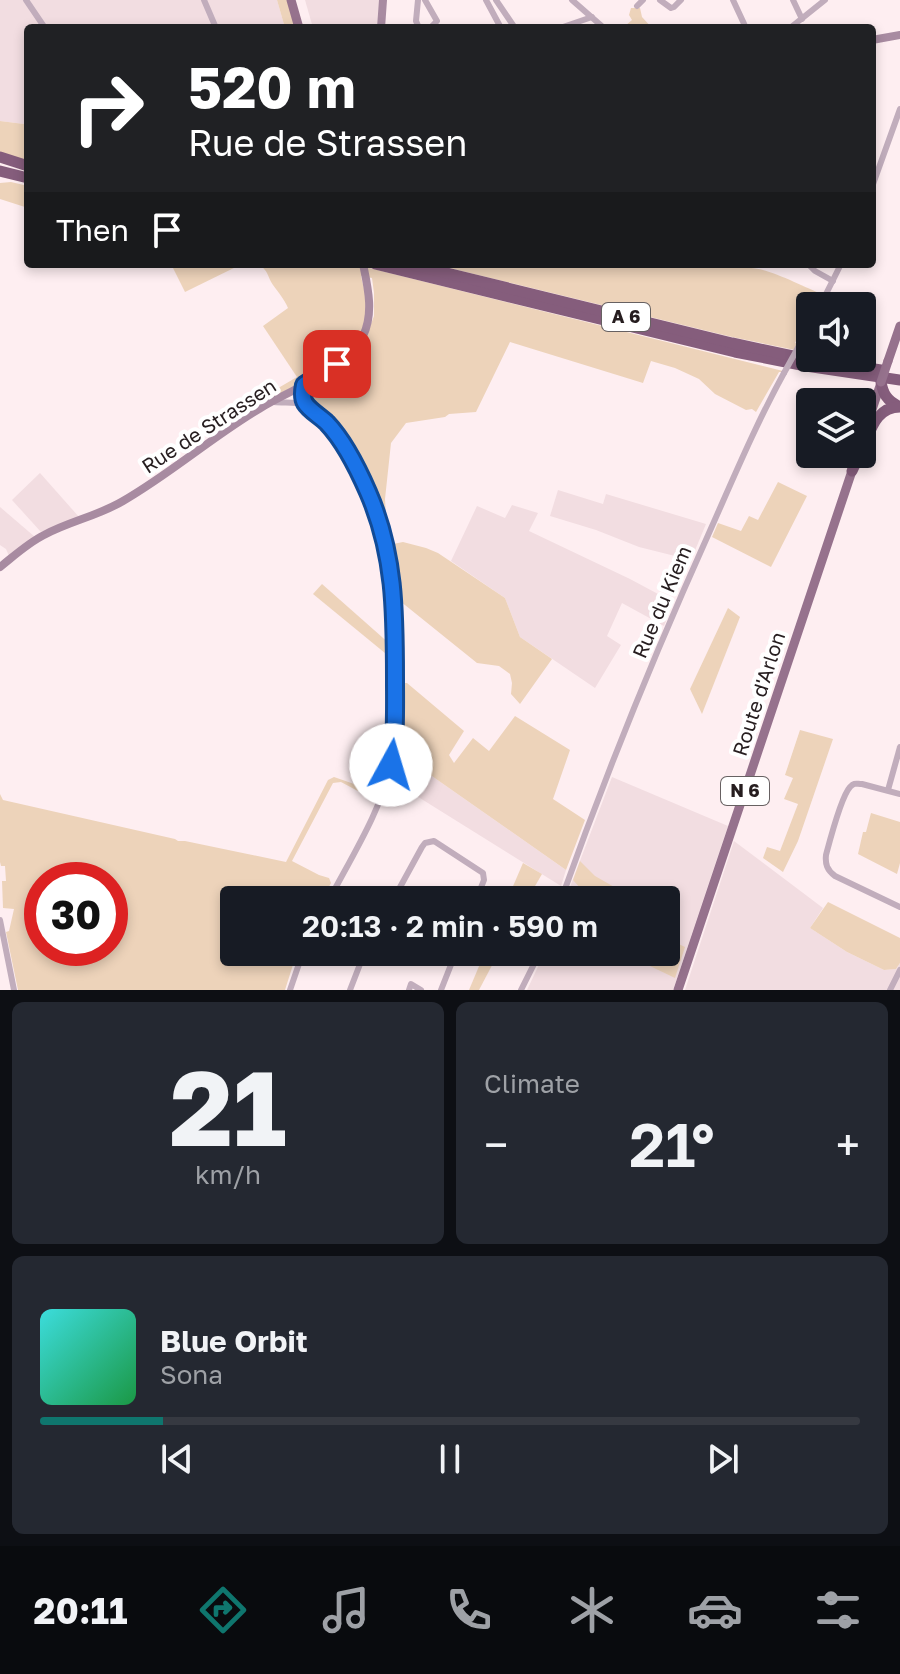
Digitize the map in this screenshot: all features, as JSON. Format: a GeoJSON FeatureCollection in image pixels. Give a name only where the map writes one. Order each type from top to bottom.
{"type":"FeatureCollection","features":[{"type":"Feature","properties":{"kind":"highway"},"geometry":{"type":"LineString","coordinates":[[0,157],[24,166]]}},
{"type":"Feature","properties":{"kind":"highway"},"geometry":{"type":"LineString","coordinates":[[0,164],[24,167]]}},
{"type":"Feature","properties":{"kind":"highway"},"geometry":{"type":"LineString","coordinates":[[0,171],[24,178]]}},
{"type":"Feature","properties":{"kind":"highway"},"geometry":{"type":"LineString","coordinates":[[0,180],[24,179]]}},
{"type":"Feature","properties":{"kind":"highway","name":"A 6"},"geometry":{"type":"LineString","coordinates":[[391,268],[735,352],[900,380]]}},
{"type":"Feature","properties":{"kind":"highway","name":"A 6"},"geometry":{"type":"LineString","coordinates":[[426,268],[732,343],[807,359],[900,372]]}},
{"type":"Feature","properties":{"kind":"highway"},"geometry":{"type":"LineString","coordinates":[[860,375],[900,386]]}},
{"type":"Feature","properties":{"kind":"highway"},"geometry":{"type":"LineString","coordinates":[[881,388],[887,399],[899,406]]}},
{"type":"Feature","properties":{"kind":"highway"},"geometry":{"type":"LineString","coordinates":[[876,420],[884,410],[899,406]]}},
{"type":"Feature","properties":{"kind":"main road"},"geometry":{"type":"LineString","coordinates":[[291,0],[298,24]]}},
{"type":"Feature","properties":{"kind":"main road"},"geometry":{"type":"LineString","coordinates":[[381,24],[383,0]]}},
{"type":"Feature","properties":{"kind":"main road"},"geometry":{"type":"LineString","coordinates":[[876,39],[900,35]]}},
{"type":"Feature","properties":{"kind":"main road","name":"Rue de Strassen"},"geometry":{"type":"LineString","coordinates":[[0,567],[45,534],[108,510],[130,497],[247,416],[337,364],[356,346],[366,328],[369,317],[364,268]]}},
{"type":"Feature","properties":{"kind":"main road"},"geometry":{"type":"LineString","coordinates":[[876,402],[900,327]]}},
{"type":"Feature","properties":{"kind":"main road","name":"Route d'Arlon"},"geometry":{"type":"LineString","coordinates":[[678,990],[852,471]]}},
{"type":"Feature","properties":{"kind":"street"},"geometry":{"type":"LineString","coordinates":[[26,0],[42,24]]}},
{"type":"Feature","properties":{"kind":"street"},"geometry":{"type":"LineString","coordinates":[[204,0],[214,24]]}},
{"type":"Feature","properties":{"kind":"street"},"geometry":{"type":"LineString","coordinates":[[417,24],[418,0]]}},
{"type":"Feature","properties":{"kind":"street"},"geometry":{"type":"LineString","coordinates":[[425,0],[438,24]]}},
{"type":"Feature","properties":{"kind":"street"},"geometry":{"type":"LineString","coordinates":[[486,0],[499,24]]}},
{"type":"Feature","properties":{"kind":"street"},"geometry":{"type":"LineString","coordinates":[[496,0],[512,24]]}},
{"type":"Feature","properties":{"kind":"street"},"geometry":{"type":"LineString","coordinates":[[572,0],[600,24]]}},
{"type":"Feature","properties":{"kind":"street"},"geometry":{"type":"LineString","coordinates":[[637,6],[643,0]]}},
{"type":"Feature","properties":{"kind":"street"},"geometry":{"type":"LineString","coordinates":[[660,0],[671,8],[681,0]]}},
{"type":"Feature","properties":{"kind":"street"},"geometry":{"type":"LineString","coordinates":[[733,0],[744,24]]}},
{"type":"Feature","properties":{"kind":"street"},"geometry":{"type":"LineString","coordinates":[[793,0],[802,19]]}},
{"type":"Feature","properties":{"kind":"street"},"geometry":{"type":"LineString","coordinates":[[795,24],[825,0]]}},
{"type":"Feature","properties":{"kind":"street"},"geometry":{"type":"LineString","coordinates":[[496,19],[505,13]]}},
{"type":"Feature","properties":{"kind":"street"},"geometry":{"type":"LineString","coordinates":[[572,24],[592,17]]}},
{"type":"Feature","properties":{"kind":"street"},"geometry":{"type":"LineString","coordinates":[[876,176],[900,109]]}},
{"type":"Feature","properties":{"kind":"street"},"geometry":{"type":"LineString","coordinates":[[812,268],[833,281]]}},
{"type":"Feature","properties":{"kind":"street"},"geometry":{"type":"LineString","coordinates":[[827,292],[839,268]]}},
{"type":"Feature","properties":{"kind":"street","name":"Rue du Kiem"},"geometry":{"type":"LineString","coordinates":[[566,886],[676,607],[750,438],[796,351]]}},
{"type":"Feature","properties":{"kind":"street"},"geometry":{"type":"LineString","coordinates":[[304,385],[305,405]]}},
{"type":"Feature","properties":{"kind":"street"},"geometry":{"type":"LineString","coordinates":[[270,402],[305,405],[329,425],[348,452],[368,490],[386,542],[394,602],[395,728],[391,765],[378,805],[336,886]]}},
{"type":"Feature","properties":{"kind":"street"},"geometry":{"type":"LineString","coordinates":[[888,790],[900,747]]}},
{"type":"Feature","properties":{"kind":"street"},"geometry":{"type":"LineString","coordinates":[[900,794],[856,784],[848,790],[825,862],[835,876],[900,907]]}},
{"type":"Feature","properties":{"kind":"street"},"geometry":{"type":"LineString","coordinates":[[401,886],[422,847],[434,841],[483,873],[482,886]]}},
{"type":"Feature","properties":{"kind":"street"},"geometry":{"type":"LineString","coordinates":[[0,920],[14,990]]}},
{"type":"Feature","properties":{"kind":"street"},"geometry":{"type":"LineString","coordinates":[[290,990],[298,966]]}},
{"type":"Feature","properties":{"kind":"street"},"geometry":{"type":"LineString","coordinates":[[350,990],[359,966]]}},
{"type":"Feature","properties":{"kind":"street"},"geometry":{"type":"LineString","coordinates":[[441,990],[450,966]]}},
{"type":"Feature","properties":{"kind":"street"},"geometry":{"type":"LineString","coordinates":[[521,990],[533,966]]}},
{"type":"Feature","properties":{"kind":"street"},"geometry":{"type":"LineString","coordinates":[[890,990],[900,970]]}},
{"type":"Feature","properties":{"kind":"street"},"geometry":{"type":"LineString","coordinates":[[409,990],[411,984],[421,990]]}},
{"type":"Feature","properties":{"kind":"shaded area"},"geometry":{"type":"Polygon","coordinates":[[[0,0],[277,0],[284,24],[24,24],[24,124],[0,121],[0,0]]]}},
{"type":"Feature","properties":{"kind":"shaded area"},"geometry":{"type":"Polygon","coordinates":[[[277,0],[288,0],[295,24],[284,24],[277,0]]]}},
{"type":"Feature","properties":{"kind":"shaded area"},"geometry":{"type":"Polygon","coordinates":[[[305,0],[383,0],[381,24],[312,24],[305,0]]]}},
{"type":"Feature","properties":{"kind":"shaded area"},"geometry":{"type":"Polygon","coordinates":[[[631,8],[640,8],[648,24],[627,24],[632,20],[629,15],[631,8]]]}},
{"type":"Feature","properties":{"kind":"shaded area"},"geometry":{"type":"Polygon","coordinates":[[[0,121],[24,124],[24,160],[0,153],[0,121]]]}},
{"type":"Feature","properties":{"kind":"shaded area"},"geometry":{"type":"Polygon","coordinates":[[[0,183],[24,185],[24,207],[0,199],[0,183]]]}},
{"type":"Feature","properties":{"kind":"shaded area"},"geometry":{"type":"Polygon","coordinates":[[[173,268],[234,268],[185,292],[173,268]]]}},
{"type":"Feature","properties":{"kind":"shaded area"},"geometry":{"type":"Polygon","coordinates":[[[263,268],[369,268],[787,372],[779,372],[756,412],[715,394],[699,379],[651,361],[643,383],[510,342],[476,412],[406,423],[391,443],[385,499],[387,530],[350,450],[327,419],[308,402],[307,396],[311,386],[340,368],[355,355],[365,340],[374,316],[372,278],[361,276],[367,303],[365,322],[352,346],[331,365],[245,413],[238,405],[251,404],[297,377],[263,326],[288,308],[263,268]]]}},
{"type":"Feature","properties":{"kind":"shaded area"},"geometry":{"type":"Polygon","coordinates":[[[449,268],[757,269],[816,292],[796,292],[796,350],[449,268]]]}},
{"type":"Feature","properties":{"kind":"shaded area"},"geometry":{"type":"Polygon","coordinates":[[[40,473],[79,517],[41,532],[12,500],[40,473]]]}},
{"type":"Feature","properties":{"kind":"shaded area"},"geometry":{"type":"Polygon","coordinates":[[[778,482],[807,496],[771,567],[712,537],[718,523],[741,531],[749,516],[758,520],[778,482]]]}},
{"type":"Feature","properties":{"kind":"shaded area"},"geometry":{"type":"Polygon","coordinates":[[[558,490],[603,504],[606,494],[706,524],[691,560],[639,547],[550,516],[558,490]]]}},
{"type":"Feature","properties":{"kind":"shaded area"},"geometry":{"type":"Polygon","coordinates":[[[512,505],[538,513],[529,531],[673,602],[664,626],[622,603],[607,636],[621,645],[595,688],[520,637],[505,598],[451,561],[477,506],[505,518],[512,505]]]}},
{"type":"Feature","properties":{"kind":"shaded area"},"geometry":{"type":"Polygon","coordinates":[[[0,507],[35,537],[9,556],[0,545],[0,507]]]}},
{"type":"Feature","properties":{"kind":"shaded area"},"geometry":{"type":"Polygon","coordinates":[[[403,542],[438,553],[505,598],[520,637],[552,659],[520,704],[511,694],[510,674],[499,666],[477,663],[400,601],[392,547],[403,542]]]}},
{"type":"Feature","properties":{"kind":"shaded area"},"geometry":{"type":"Polygon","coordinates":[[[322,584],[391,645],[391,658],[313,594],[322,584]]]}},
{"type":"Feature","properties":{"kind":"shaded area"},"geometry":{"type":"Polygon","coordinates":[[[728,608],[740,617],[702,714],[690,689],[728,608]]]}},
{"type":"Feature","properties":{"kind":"shaded area"},"geometry":{"type":"Polygon","coordinates":[[[399,683],[407,683],[464,731],[449,755],[454,763],[473,738],[489,751],[515,716],[570,750],[553,799],[585,820],[566,870],[399,753],[399,683]]]}},
{"type":"Feature","properties":{"kind":"shaded area"},"geometry":{"type":"Polygon","coordinates":[[[800,730],[833,739],[798,841],[783,872],[763,858],[767,847],[780,851],[798,804],[784,799],[793,778],[785,775],[800,730]]]}},
{"type":"Feature","properties":{"kind":"shaded area"},"geometry":{"type":"Polygon","coordinates":[[[376,746],[389,753],[376,792],[367,782],[377,760],[376,746]]]}},
{"type":"Feature","properties":{"kind":"shaded area"},"geometry":{"type":"Polygon","coordinates":[[[399,753],[566,870],[561,886],[391,780],[399,753]]]}},
{"type":"Feature","properties":{"kind":"shaded area"},"geometry":{"type":"Polygon","coordinates":[[[334,777],[371,794],[369,797],[341,782],[333,783],[292,861],[329,878],[329,886],[220,886],[220,966],[293,966],[285,990],[18,990],[6,932],[9,931],[14,909],[3,908],[2,881],[6,881],[5,866],[1,866],[0,862],[0,794],[3,800],[178,841],[286,862],[328,780],[334,777]]]}},
{"type":"Feature","properties":{"kind":"shaded area"},"geometry":{"type":"Polygon","coordinates":[[[612,777],[728,826],[673,990],[527,990],[538,966],[680,966],[680,886],[570,886],[612,777]]]}},
{"type":"Feature","properties":{"kind":"shaded area"},"geometry":{"type":"Polygon","coordinates":[[[871,813],[900,822],[897,874],[858,854],[871,813]]]}},
{"type":"Feature","properties":{"kind":"shaded area"},"geometry":{"type":"Polygon","coordinates":[[[734,841],[823,908],[810,928],[847,952],[884,970],[896,969],[900,963],[900,990],[685,990],[734,841]]]}},
{"type":"Feature","properties":{"kind":"shaded area"},"geometry":{"type":"Polygon","coordinates":[[[580,861],[595,876],[612,886],[578,886],[573,880],[580,861]]]}},
{"type":"Feature","properties":{"kind":"shaded area"},"geometry":{"type":"Polygon","coordinates":[[[523,863],[542,874],[535,886],[513,886],[523,863]]]}},
{"type":"Feature","properties":{"kind":"shaded area"},"geometry":{"type":"Polygon","coordinates":[[[828,902],[900,938],[900,963],[896,969],[884,970],[847,952],[810,928],[828,902]]]}},
{"type":"Feature","properties":{"kind":"shaded area"},"geometry":{"type":"Polygon","coordinates":[[[680,945],[685,947],[680,962],[680,945]]]}},
{"type":"Feature","properties":{"kind":"shaded area"},"geometry":{"type":"Polygon","coordinates":[[[479,966],[492,966],[479,990],[469,990],[479,966]]]}},
{"type":"Feature","properties":{"kind":"shaded area"},"geometry":{"type":"Polygon","coordinates":[[[650,966],[679,966],[675,978],[650,966]]]}},
{"type":"Feature","properties":{"kind":"route"},"geometry":{"type":"LineString","coordinates":[[337,364],[304,385],[303,396],[305,405],[329,425],[348,452],[368,490],[386,540],[395,624],[395,728],[391,765]]}}]}
